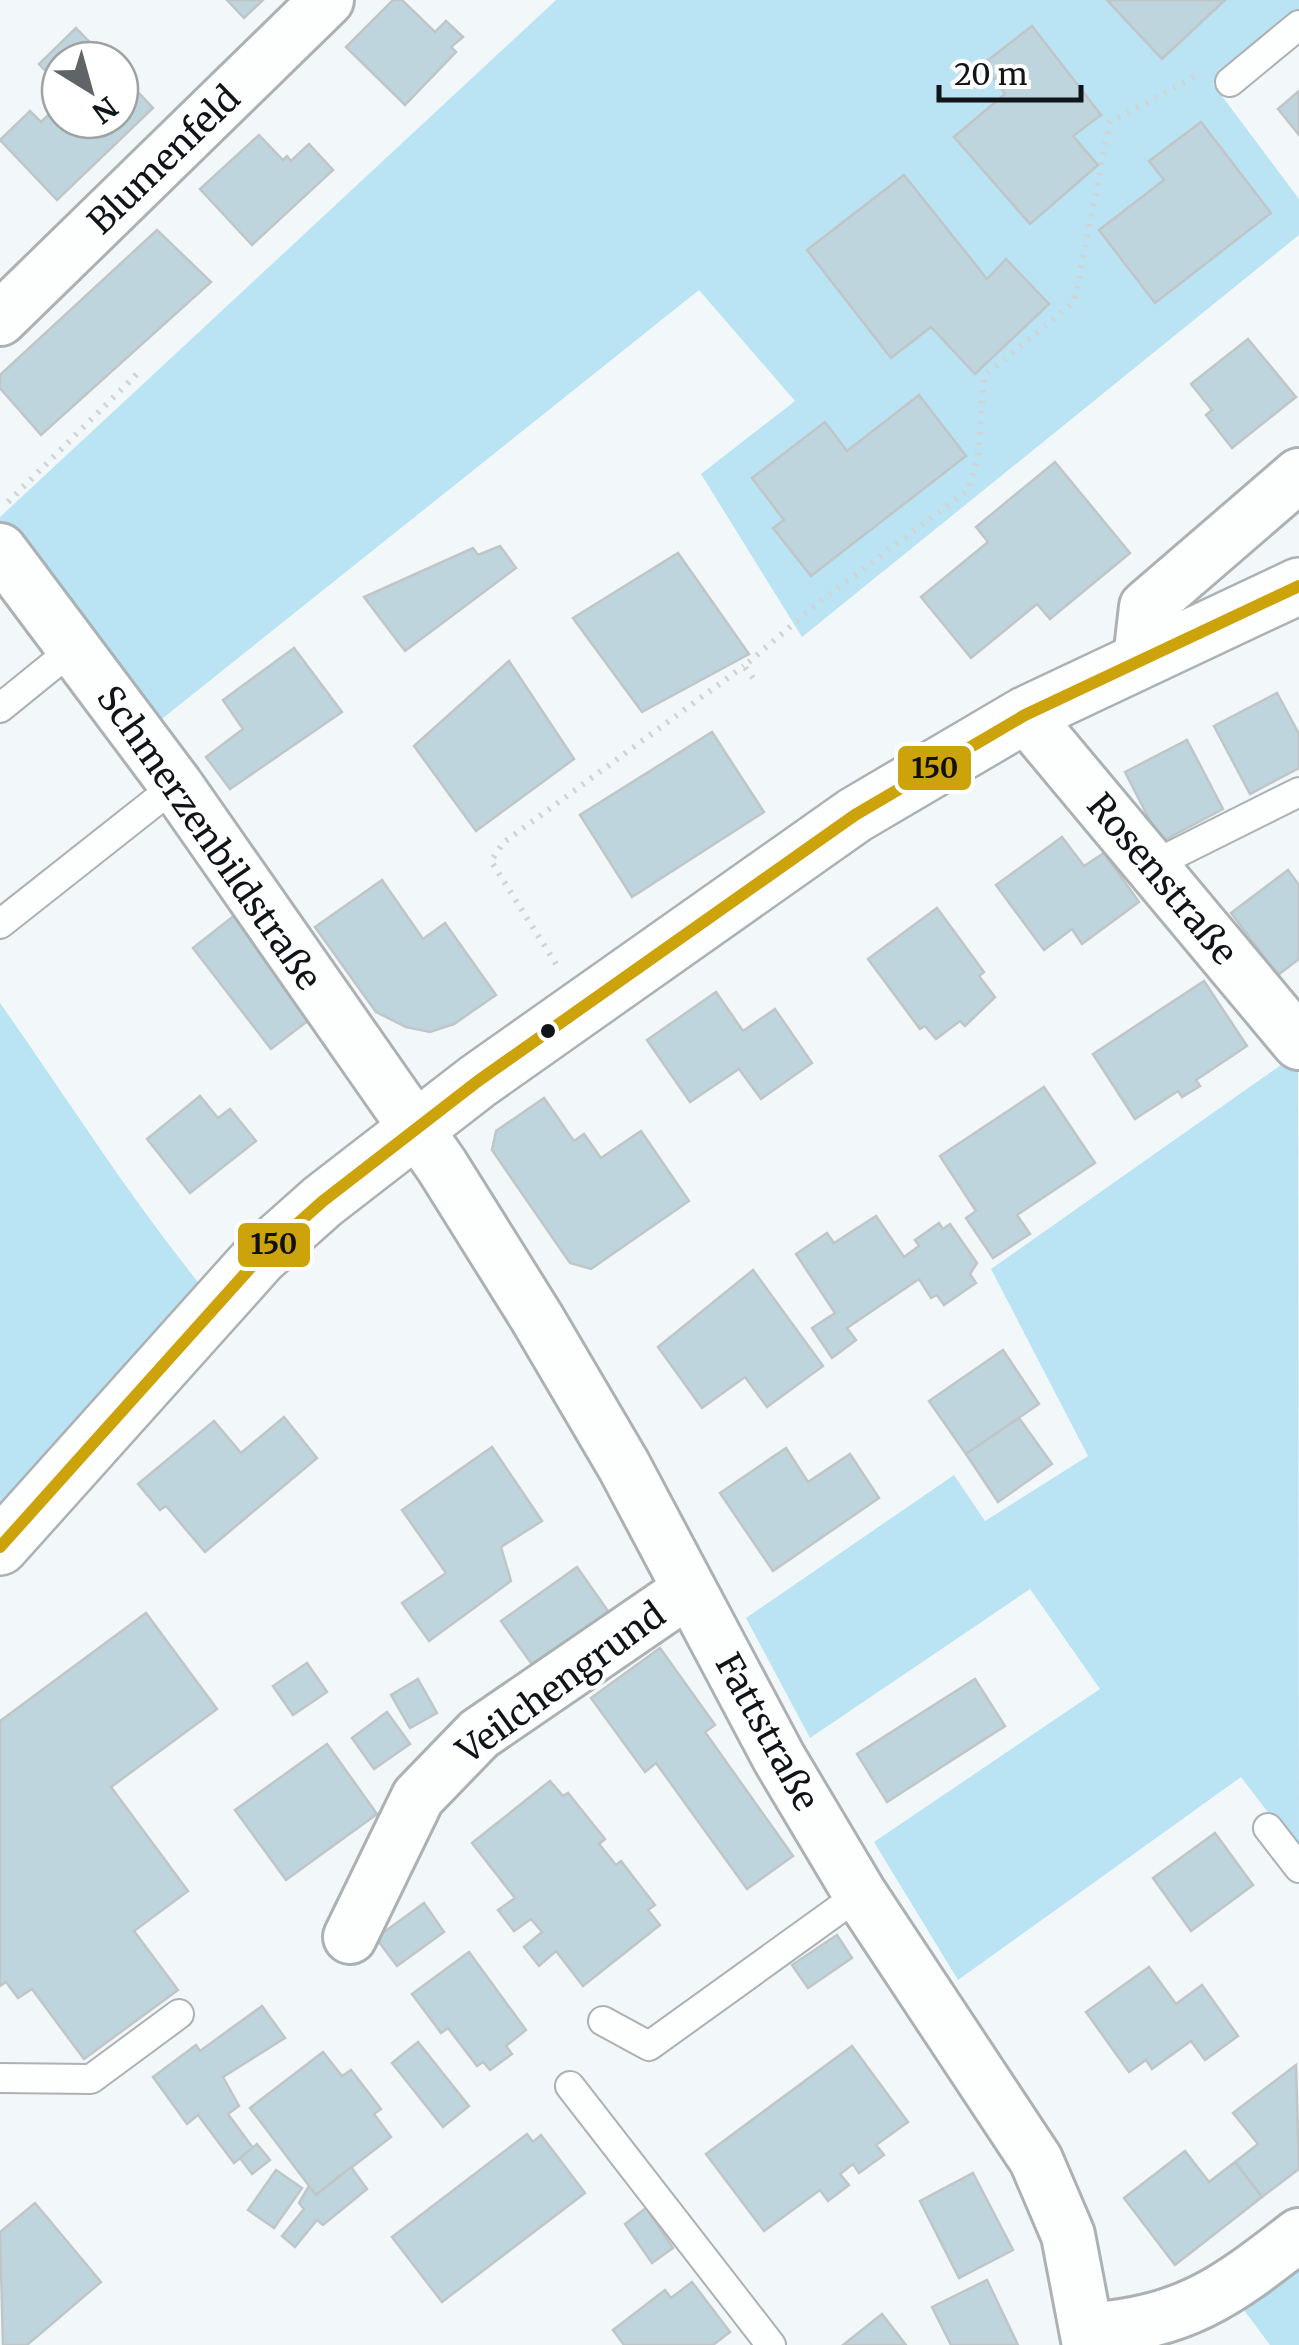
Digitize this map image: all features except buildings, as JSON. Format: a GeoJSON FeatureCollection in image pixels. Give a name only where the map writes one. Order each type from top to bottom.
{"type":"FeatureCollection","features":[{"type":"Feature","properties":{"kind":"street","name":"Blumenfeld"},"geometry":{"type":"LineString","coordinates":[[0,319],[328,0]]}},
{"type":"Feature","properties":{"kind":"street"},"geometry":{"type":"LineString","coordinates":[[1140,659],[1146,608],[1299,476]]}},
{"type":"Feature","properties":{"kind":"street","name":"Schmerzenbildstraße"},"geometry":{"type":"LineString","coordinates":[[0,550],[176,785],[414,1129]]}},
{"type":"Feature","properties":{"kind":"street"},"geometry":{"type":"LineString","coordinates":[[0,1548],[260,1258],[414,1129],[855,815],[1025,715],[1299,586]]}},
{"type":"Feature","properties":{"kind":"street","name":"Rosenstraße"},"geometry":{"type":"LineString","coordinates":[[1025,715],[1299,1043]]}},
{"type":"Feature","properties":{"kind":"street","name":"Fattstraße"},"geometry":{"type":"LineString","coordinates":[[414,1129],[474,1215],[564,1364],[779,1758],[860,1894],[1036,2160],[1068,2235],[1089,2338]]}},
{"type":"Feature","properties":{"kind":"street","name":"Veilchengrund"},"geometry":{"type":"LineString","coordinates":[[350,1937],[418,1797],[467,1746],[689,1590]]}},
{"type":"Feature","properties":{"kind":"street"},"geometry":{"type":"LineString","coordinates":[[1089,2338],[1198,2307],[1299,2235]]}},
{"type":"Feature","properties":{"kind":"lane"},"geometry":{"type":"LineString","coordinates":[[1230,82],[1299,25]]}},
{"type":"Feature","properties":{"kind":"lane"},"geometry":{"type":"LineString","coordinates":[[0,708],[74,648]]}},
{"type":"Feature","properties":{"kind":"lane"},"geometry":{"type":"LineString","coordinates":[[0,924],[176,785]]}},
{"type":"Feature","properties":{"kind":"lane"},"geometry":{"type":"LineString","coordinates":[[1151,866],[1299,792]]}},
{"type":"Feature","properties":{"kind":"lane"},"geometry":{"type":"LineString","coordinates":[[1268,1828],[1299,1868]]}},
{"type":"Feature","properties":{"kind":"lane"},"geometry":{"type":"LineString","coordinates":[[603,2021],[649,2046],[860,1894]]}},
{"type":"Feature","properties":{"kind":"lane"},"geometry":{"type":"LineString","coordinates":[[0,2078],[91,2079],[179,2014]]}},
{"type":"Feature","properties":{"kind":"lane"},"geometry":{"type":"LineString","coordinates":[[570,2086],[771,2345]]}},
{"type":"Feature","properties":{"kind":"path"},"geometry":{"type":"LineString","coordinates":[[583,1005],[494,873],[491,861],[504,843],[744,666],[818,603],[968,490],[978,456],[984,376],[1074,302],[1110,122],[1189,76],[1230,82]]}},
{"type":"Feature","properties":{"kind":"path"},"geometry":{"type":"LineString","coordinates":[[0,510],[142,369]]}},
{"type":"Feature","properties":{"kind":"path"},"geometry":{"type":"LineString","coordinates":[[744,666],[753,678]]}},
{"type":"Feature","properties":{"kind":"shaded area"},"geometry":{"type":"Polygon","coordinates":[[[556,0],[1299,0],[1299,13],[1213,84],[1299,199],[1299,235],[802,637],[701,474],[795,401],[699,290],[143,734],[0,545],[0,517],[556,0]]]}},
{"type":"Feature","properties":{"kind":"shaded area"},"geometry":{"type":"Polygon","coordinates":[[[0,1003],[124,1183],[202,1287],[0,1505],[0,1003]]]}},
{"type":"Feature","properties":{"kind":"shaded area"},"geometry":{"type":"Polygon","coordinates":[[[1298,1053],[1299,1853],[1241,1777],[958,1980],[874,1842],[1100,1689],[1030,1589],[810,1738],[746,1618],[954,1475],[985,1521],[1088,1456],[991,1269],[1298,1053]]]}},
{"type":"Feature","properties":{"kind":"shaded area"},"geometry":{"type":"Polygon","coordinates":[[[1299,2244],[1299,2345],[1270,2345],[1232,2294],[1299,2244]]]}},
{"type":"Feature","properties":{"kind":"transit line","name":"150"},"geometry":{"type":"LineString","coordinates":[[0,1547],[260,1257],[323,1201],[478,1081],[855,815],[1025,715],[1299,586]]}}]}
